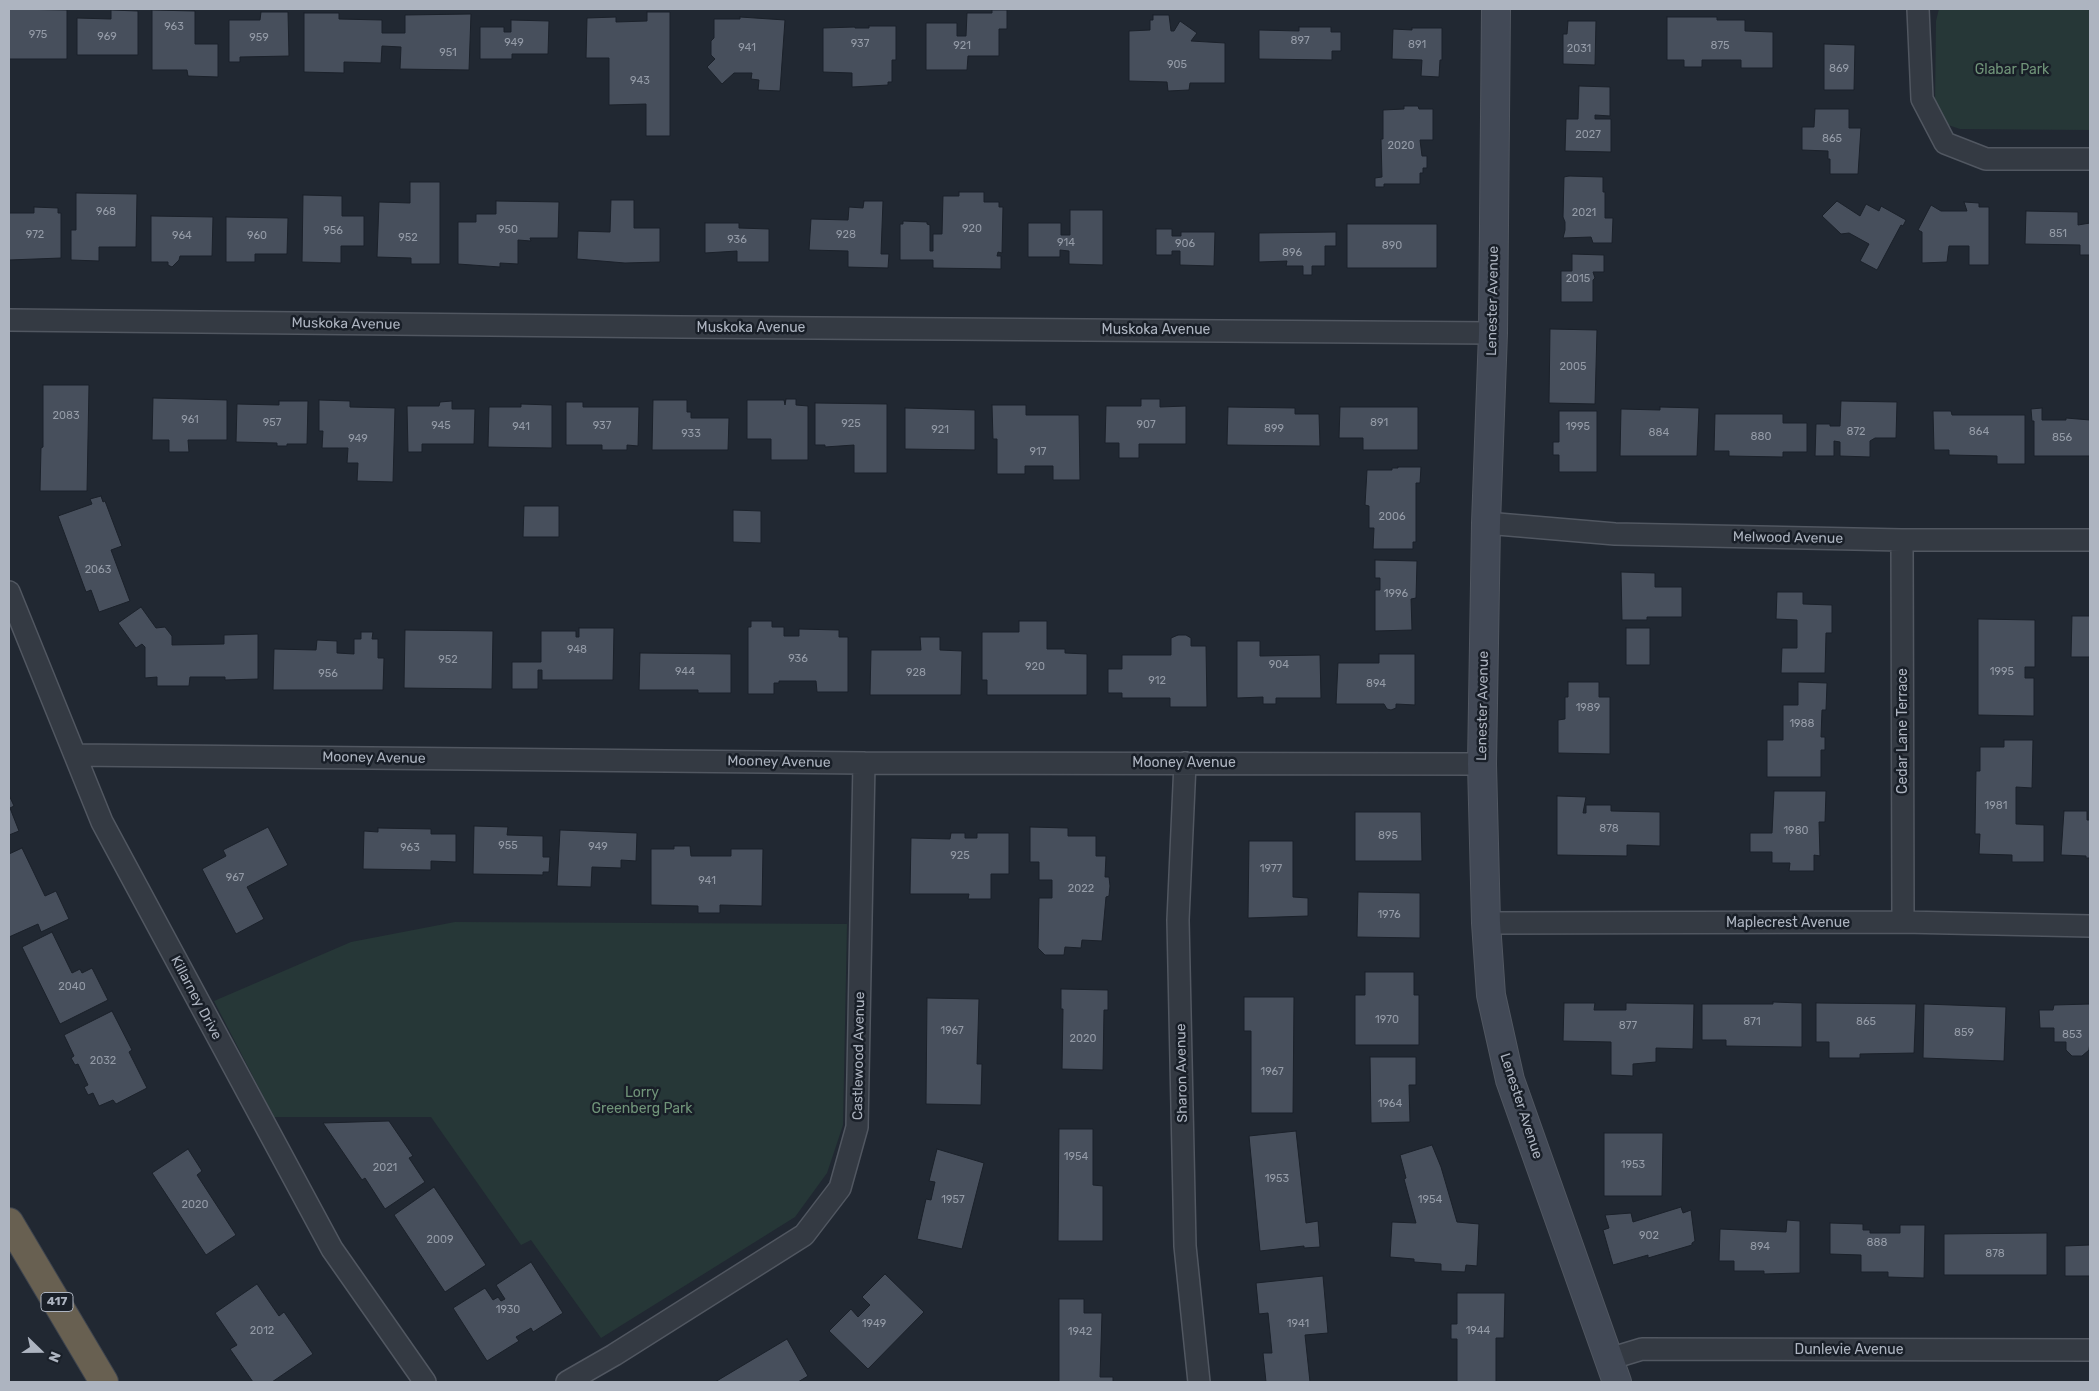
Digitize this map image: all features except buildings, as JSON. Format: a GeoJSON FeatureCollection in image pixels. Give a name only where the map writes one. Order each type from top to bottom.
{"type":"FeatureCollection","features":[{"type":"Feature","properties":{"kind":"highway","name":"417"},"geometry":{"type":"LineString","coordinates":[[9,1222],[104,1382]]}},
{"type":"Feature","properties":{"kind":"street","name":"Lenester Avenue"},"geometry":{"type":"LineString","coordinates":[[1496,9],[1493,333],[1486,522],[1482,764],[1486,923],[1491,995],[1510,1080],[1613,1371]]}},
{"type":"Feature","properties":{"kind":"street"},"geometry":{"type":"LineString","coordinates":[[1918,9],[1922,99],[1945,142],[1986,159],[2090,159]]}},
{"type":"Feature","properties":{"kind":"street","name":"Muskoka Avenue"},"geometry":{"type":"LineString","coordinates":[[9,320],[681,328],[1493,333]]}},
{"type":"Feature","properties":{"kind":"street","name":"Melwood Avenue"},"geometry":{"type":"LineString","coordinates":[[1486,522],[1615,534],[1902,540],[2090,540]]}},
{"type":"Feature","properties":{"kind":"street","name":"Cedar Lane Terrace"},"geometry":{"type":"LineString","coordinates":[[1902,540],[1903,922]]}},
{"type":"Feature","properties":{"kind":"street","name":"Killarney Drive"},"geometry":{"type":"LineString","coordinates":[[9,592],[102,822],[332,1249],[425,1382]]}},
{"type":"Feature","properties":{"kind":"street","name":"Mooney Avenue"},"geometry":{"type":"LineString","coordinates":[[75,755],[864,763],[1482,764]]}},
{"type":"Feature","properties":{"kind":"street","name":"Castlewood Avenue"},"geometry":{"type":"LineString","coordinates":[[567,1382],[614,1356],[804,1235],[840,1188],[857,1127],[864,763]]}},
{"type":"Feature","properties":{"kind":"street","name":"Sharon Avenue"},"geometry":{"type":"LineString","coordinates":[[1184,763],[1178,920],[1185,1236],[1199,1382]]}},
{"type":"Feature","properties":{"kind":"street","name":"Maplecrest Avenue"},"geometry":{"type":"LineString","coordinates":[[1486,923],[1903,922],[2090,926]]}},
{"type":"Feature","properties":{"kind":"street","name":"Dunlevie Avenue"},"geometry":{"type":"LineString","coordinates":[[1613,1371],[1642,1350],[2090,1350]]}},
{"type":"Feature","properties":{"kind":"green space","name":"Glabar Park"},"geometry":{"type":"Polygon","coordinates":[[[1939,9],[2090,9],[2090,130],[1960,129],[1945,124],[1935,104],[1936,21],[1939,9]]]}},
{"type":"Feature","properties":{"kind":"green space","name":"Lorry Greenberg Park"},"geometry":{"type":"Polygon","coordinates":[[[455,922],[847,924],[843,1125],[827,1173],[795,1217],[601,1338],[531,1240],[521,1245],[431,1117],[274,1117],[214,1001],[351,942],[455,922]]]}}]}
